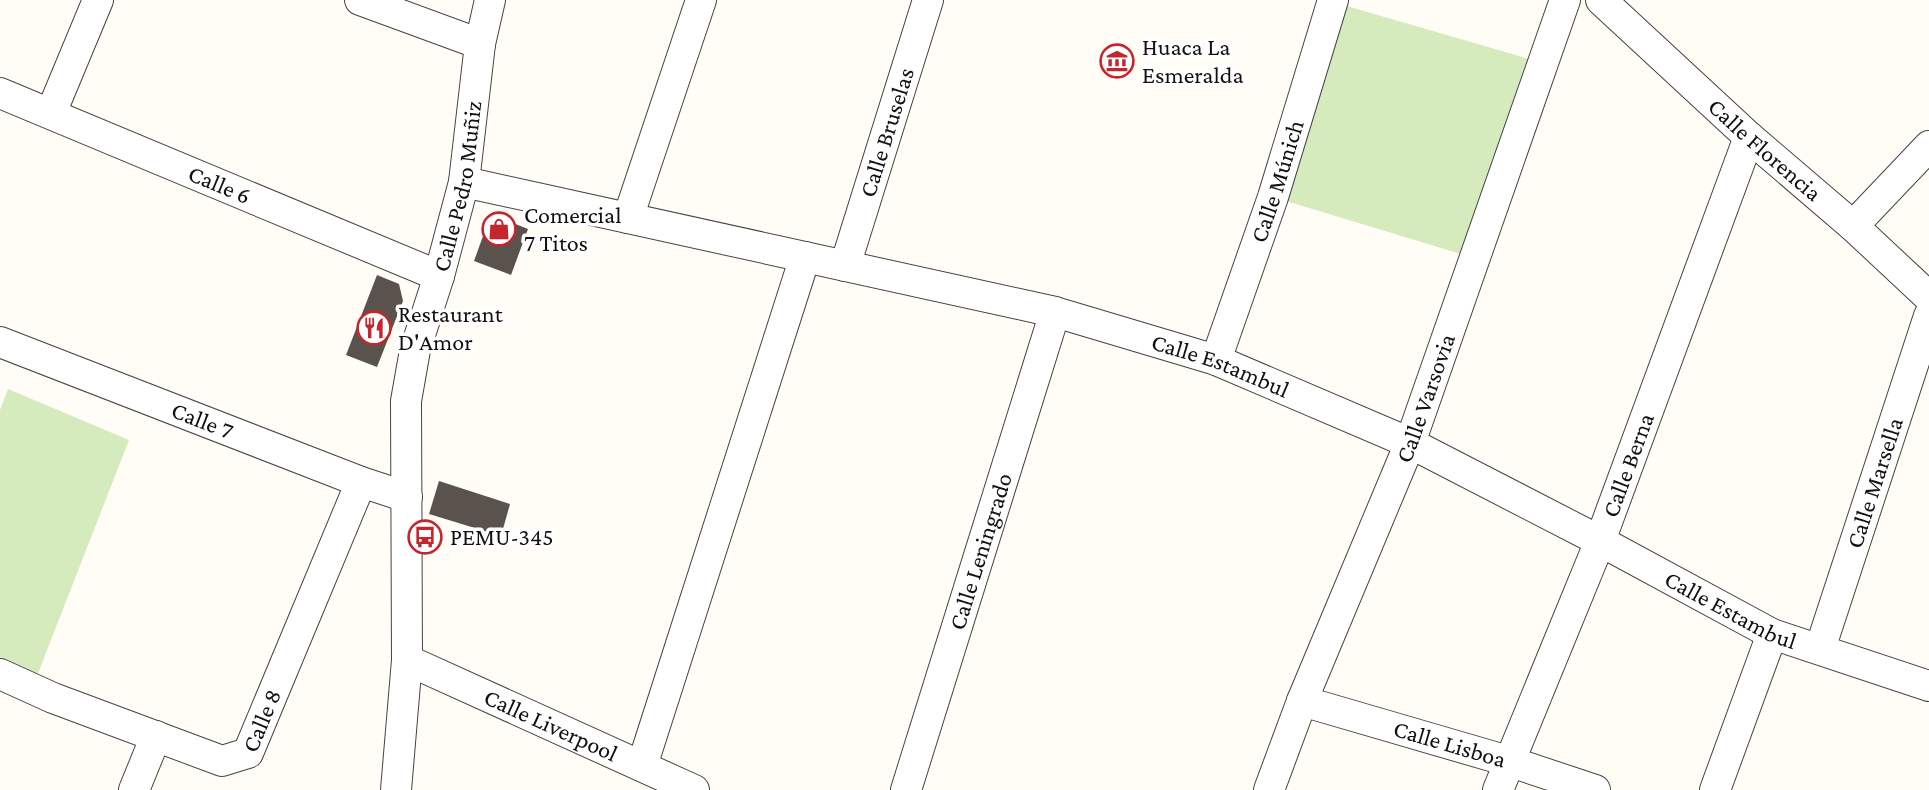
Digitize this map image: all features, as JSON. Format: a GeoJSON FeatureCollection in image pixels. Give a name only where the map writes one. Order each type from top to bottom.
{"type":"FeatureCollection","features":[{"type":"Feature","properties":{"kind":"street"},"geometry":{"type":"LineString","coordinates":[[65,78],[98,0]]}},
{"type":"Feature","properties":{"kind":"street"},"geometry":{"type":"LineString","coordinates":[[360,0],[480,44]]}},
{"type":"Feature","properties":{"kind":"street","name":"Calle Pedro Muñiz"},"geometry":{"type":"LineString","coordinates":[[396,790],[407,660],[407,497],[404,440],[406,401],[415,350],[439,276],[464,182],[480,44],[489,0]]}},
{"type":"Feature","properties":{"kind":"street"},"geometry":{"type":"LineString","coordinates":[[628,218],[701,0]]}},
{"type":"Feature","properties":{"kind":"street","name":"Calle Bruselas"},"geometry":{"type":"LineString","coordinates":[[845,266],[928,0]]}},
{"type":"Feature","properties":{"kind":"street","name":"Calle Múnich"},"geometry":{"type":"LineString","coordinates":[[1216,360],[1273,197],[1333,0]]}},
{"type":"Feature","properties":{"kind":"street","name":"Calle Varsovia"},"geometry":{"type":"LineString","coordinates":[[1269,790],[1410,443],[1565,0]]}},
{"type":"Feature","properties":{"kind":"street","name":"Calle Florencia"},"geometry":{"type":"LineString","coordinates":[[1601,0],[1749,137],[1853,226],[1929,297]]}},
{"type":"Feature","properties":{"kind":"street","name":"Calle 6"},"geometry":{"type":"LineString","coordinates":[[0,93],[65,78],[439,276]]}},
{"type":"Feature","properties":{"kind":"street","name":"Calle Berna"},"geometry":{"type":"LineString","coordinates":[[1498,790],[1600,541],[1749,137]]}},
{"type":"Feature","properties":{"kind":"street"},"geometry":{"type":"LineString","coordinates":[[1853,226],[1929,146]]}},
{"type":"Feature","properties":{"kind":"street","name":"Calle Estambul"},"geometry":{"type":"LineString","coordinates":[[464,182],[1055,312],[1216,360],[1410,443],[1772,634],[1929,686]]}},
{"type":"Feature","properties":{"kind":"street"},"geometry":{"type":"LineString","coordinates":[[642,766],[805,257]]}},
{"type":"Feature","properties":{"kind":"street","name":"Calle Leningrado"},"geometry":{"type":"LineString","coordinates":[[906,790],[1055,312]]}},
{"type":"Feature","properties":{"kind":"street","name":"Calle Marsella"},"geometry":{"type":"LineString","coordinates":[[1820,649],[1929,316]]}},
{"type":"Feature","properties":{"kind":"street","name":"Calle 7"},"geometry":{"type":"LineString","coordinates":[[2,349],[407,497]]}},
{"type":"Feature","properties":{"kind":"street","name":"Calle 8"},"geometry":{"type":"LineString","coordinates":[[0,674],[53,698],[222,761],[248,753],[360,482]]}},
{"type":"Feature","properties":{"kind":"street"},"geometry":{"type":"LineString","coordinates":[[1715,790],[1772,634]]}},
{"type":"Feature","properties":{"kind":"street","name":"Calle Liverpool"},"geometry":{"type":"LineString","coordinates":[[407,660],[694,790]]}},
{"type":"Feature","properties":{"kind":"street","name":"Calle Lisboa"},"geometry":{"type":"LineString","coordinates":[[1303,701],[1508,761],[1595,790]]}},
{"type":"Feature","properties":{"kind":"street"},"geometry":{"type":"LineString","coordinates":[[134,790],[156,736]]}},
{"type":"Feature","properties":{"kind":"green space"},"geometry":{"type":"Polygon","coordinates":[[[1333,2],[1543,63],[1474,258],[1273,197],[1333,2]]]}},
{"type":"Feature","properties":{"kind":"green space"},"geometry":{"type":"Polygon","coordinates":[[[8,389],[129,440],[35,681],[0,668],[0,410],[8,389]]]}},
{"type":"Feature","properties":{"kind":"building"},"geometry":{"type":"Polygon","coordinates":[[[491,214],[528,229],[511,275],[474,261],[491,214]]]}},
{"type":"Feature","properties":{"kind":"building","name":"Restaurant D'Amor"},"geometry":{"type":"Polygon","coordinates":[[[377,275],[399,284],[403,301],[377,367],[346,355],[377,275]]]}},
{"type":"Feature","properties":{"kind":"building"},"geometry":{"type":"Polygon","coordinates":[[[439,481],[510,504],[501,536],[429,514],[439,481]]]}},
{"type":"Feature","properties":{"kind":"place","name":"Huaca La Esmeralda"},"geometry":{"type":"Point","coordinates":[1117,61]}},
{"type":"Feature","properties":{"kind":"place","name":"Comercial 7 Titos"},"geometry":{"type":"Point","coordinates":[499,229]}},
{"type":"Feature","properties":{"kind":"place","name":"Restaurant D'Amor"},"geometry":{"type":"Point","coordinates":[374,328]}},
{"type":"Feature","properties":{"kind":"place","name":"PEMU-345"},"geometry":{"type":"Point","coordinates":[425,537]}}]}
